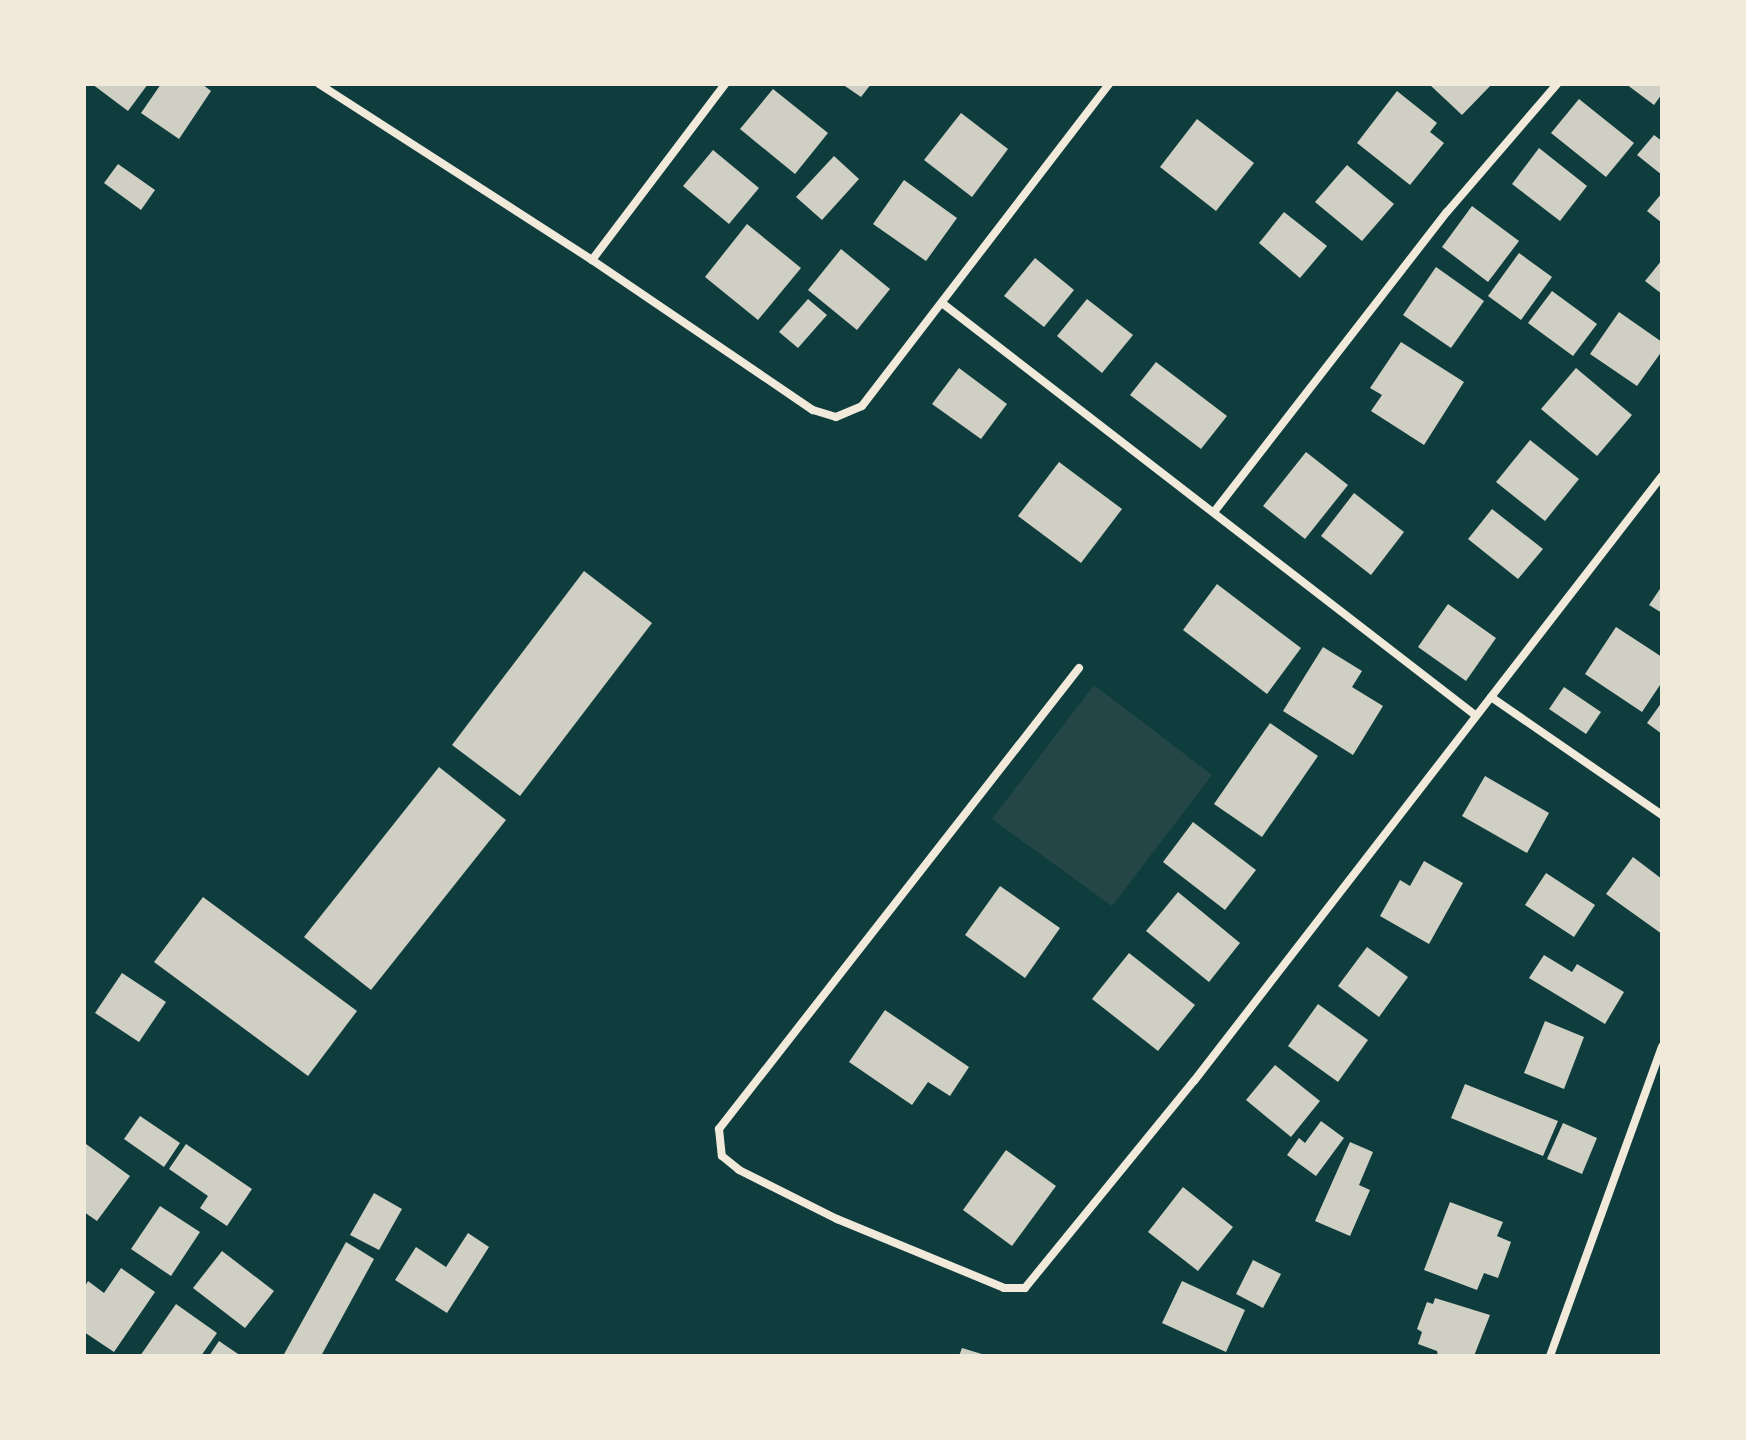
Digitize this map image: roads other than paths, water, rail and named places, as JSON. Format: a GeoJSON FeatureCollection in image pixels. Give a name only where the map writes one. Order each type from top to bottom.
{"type":"FeatureCollection","features":[{"type":"Feature","properties":{"kind":"street"},"geometry":{"type":"LineString","coordinates":[[319,84],[592,260],[813,410],[836,417],[862,406],[1109,84]]}},
{"type":"Feature","properties":{"kind":"street"},"geometry":{"type":"LineString","coordinates":[[592,260],[725,84]]}},
{"type":"Feature","properties":{"kind":"street"},"geometry":{"type":"LineString","coordinates":[[1214,512],[1447,212],[1557,84]]}},
{"type":"Feature","properties":{"kind":"street"},"geometry":{"type":"LineString","coordinates":[[942,303],[1475,715]]}},
{"type":"Feature","properties":{"kind":"street"},"geometry":{"type":"LineString","coordinates":[[1079,668],[719,1129],[722,1156],[739,1170],[837,1219],[1004,1288],[1025,1288],[1194,1081],[1662,476]]}},
{"type":"Feature","properties":{"kind":"street"},"geometry":{"type":"LineString","coordinates":[[1491,697],[1662,815]]}},
{"type":"Feature","properties":{"kind":"street"},"geometry":{"type":"LineString","coordinates":[[1550,1356],[1662,1047]]}}]}
